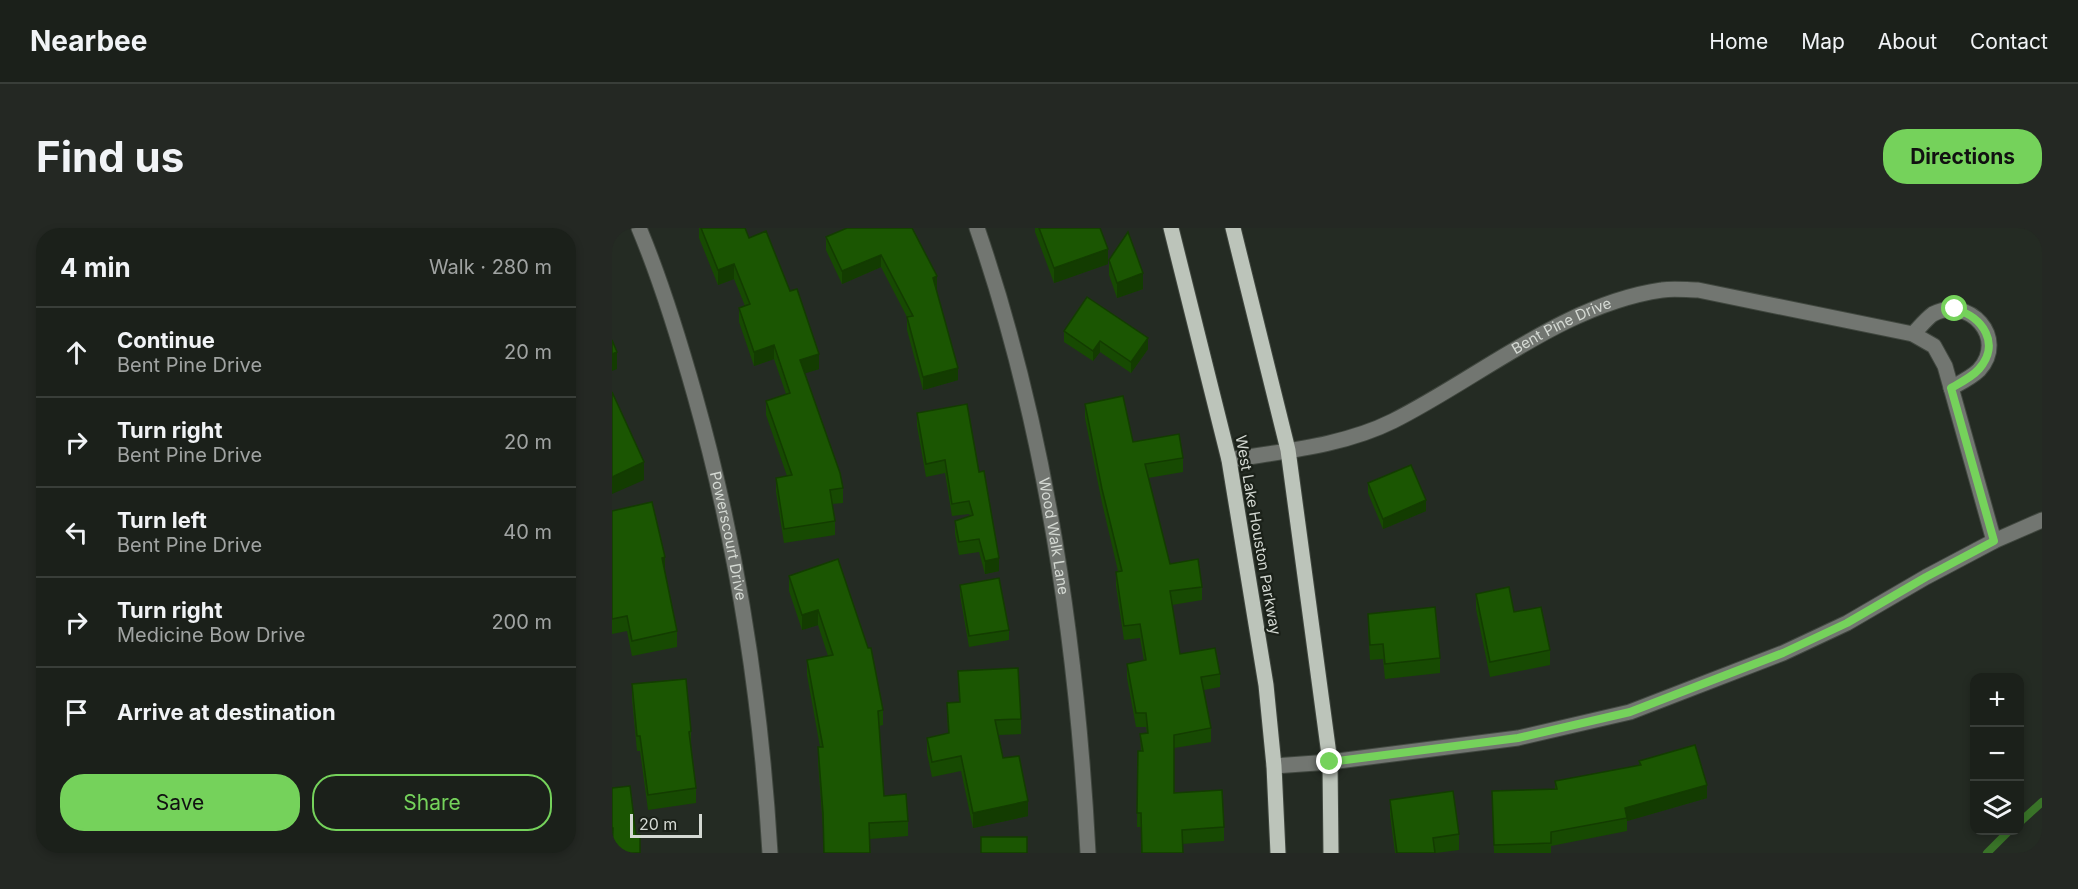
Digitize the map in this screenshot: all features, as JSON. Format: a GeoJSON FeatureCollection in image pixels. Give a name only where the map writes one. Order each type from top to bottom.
{"type":"FeatureCollection","features":[{"type":"Feature","properties":{"kind":"main road","name":"West Lake Houston Parkway"},"geometry":{"type":"LineString","coordinates":[[1171,228],[1229,460],[1266,685],[1274,766],[1278,853]]}},
{"type":"Feature","properties":{"kind":"main road"},"geometry":{"type":"LineString","coordinates":[[1233,228],[1288,450],[1330,762],[1331,853]]}},
{"type":"Feature","properties":{"kind":"street","name":"Powerscourt Drive"},"geometry":{"type":"LineString","coordinates":[[639,228],[680,343],[715,468],[729,532],[750,656],[766,784],[770,853]]}},
{"type":"Feature","properties":{"kind":"street","name":"Wood Walk Lane"},"geometry":{"type":"LineString","coordinates":[[977,228],[1011,339],[1041,465],[1065,604],[1083,754],[1088,853]]}},
{"type":"Feature","properties":{"kind":"street","name":"Bent Pine Drive"},"geometry":{"type":"LineString","coordinates":[[1229,460],[1345,439],[1391,421],[1576,316],[1625,298],[1663,289],[1698,290],[1913,334],[1934,346],[1945,366],[1994,541]]}},
{"type":"Feature","properties":{"kind":"street"},"geometry":{"type":"LineString","coordinates":[[1913,334],[1931,315],[1943,310],[1955,309],[1967,312],[1983,326],[1987,332],[1990,347],[1986,358],[1978,370],[1951,388]]}},
{"type":"Feature","properties":{"kind":"street"},"geometry":{"type":"LineString","coordinates":[[1274,766],[1330,762],[1518,738],[1630,712],[1783,653],[1847,623],[1994,541],[2042,520]]}},
{"type":"Feature","properties":{"kind":"building"},"geometry":{"type":"Polygon","coordinates":[[[701,228],[745,228],[749,238],[766,231],[790,291],[797,289],[819,354],[800,360],[840,473],[843,488],[830,490],[835,521],[784,529],[776,478],[792,475],[766,401],[790,393],[774,345],[754,352],[739,308],[750,304],[734,264],[718,270],[701,228]]]}},
{"type":"Feature","properties":{"kind":"building"},"geometry":{"type":"Polygon","coordinates":[[[847,228],[912,228],[937,276],[933,278],[958,368],[923,377],[907,317],[913,316],[881,255],[842,271],[826,237],[847,228]]]}},
{"type":"Feature","properties":{"kind":"building"},"geometry":{"type":"Polygon","coordinates":[[[1039,228],[1100,228],[1108,249],[1054,268],[1039,228]]]}},
{"type":"Feature","properties":{"kind":"building"},"geometry":{"type":"Polygon","coordinates":[[[1128,232],[1143,273],[1117,283],[1109,260],[1128,232]]]}},
{"type":"Feature","properties":{"kind":"building"},"geometry":{"type":"Polygon","coordinates":[[[1087,297],[1148,338],[1131,362],[1100,341],[1093,351],[1064,331],[1087,297]]]}},
{"type":"Feature","properties":{"kind":"building"},"geometry":{"type":"Polygon","coordinates":[[[612,340],[617,352],[612,354],[612,340]]]}},
{"type":"Feature","properties":{"kind":"building"},"geometry":{"type":"Polygon","coordinates":[[[612,392],[644,462],[612,477],[612,392]]]}},
{"type":"Feature","properties":{"kind":"building"},"geometry":{"type":"Polygon","coordinates":[[[1123,396],[1133,442],[1179,434],[1183,458],[1145,464],[1170,564],[1198,559],[1202,587],[1170,591],[1180,654],[1215,648],[1220,674],[1201,677],[1211,728],[1174,735],[1174,793],[1222,790],[1224,827],[1182,830],[1183,853],[1142,853],[1141,813],[1137,813],[1138,751],[1143,751],[1140,734],[1148,733],[1146,713],[1136,713],[1127,664],[1146,660],[1140,624],[1124,626],[1116,572],[1122,571],[1085,404],[1123,396]]]}},
{"type":"Feature","properties":{"kind":"building"},"geometry":{"type":"Polygon","coordinates":[[[967,404],[979,472],[984,471],[999,558],[985,561],[979,539],[959,542],[955,521],[973,515],[969,501],[952,504],[945,460],[926,464],[917,413],[967,404]]]}},
{"type":"Feature","properties":{"kind":"building"},"geometry":{"type":"Polygon","coordinates":[[[1411,465],[1426,500],[1383,519],[1368,483],[1411,465]]]}},
{"type":"Feature","properties":{"kind":"building"},"geometry":{"type":"Polygon","coordinates":[[[652,502],[665,557],[662,558],[677,631],[632,641],[627,616],[612,619],[612,511],[652,502]]]}},
{"type":"Feature","properties":{"kind":"building"},"geometry":{"type":"Polygon","coordinates":[[[838,559],[868,648],[871,648],[883,710],[878,711],[884,796],[906,794],[908,821],[869,823],[870,853],[824,853],[818,747],[823,747],[807,660],[833,655],[818,610],[802,615],[789,576],[838,559]]]}},
{"type":"Feature","properties":{"kind":"building"},"geometry":{"type":"Polygon","coordinates":[[[999,578],[1009,630],[969,636],[960,585],[999,578]]]}},
{"type":"Feature","properties":{"kind":"building"},"geometry":{"type":"Polygon","coordinates":[[[1509,587],[1514,612],[1541,607],[1550,650],[1490,662],[1476,594],[1509,587]]]}},
{"type":"Feature","properties":{"kind":"building"},"geometry":{"type":"Polygon","coordinates":[[[1435,607],[1440,658],[1385,664],[1383,644],[1370,645],[1368,614],[1435,607]]]}},
{"type":"Feature","properties":{"kind":"building"},"geometry":{"type":"Polygon","coordinates":[[[1018,668],[1021,719],[995,720],[1003,758],[1019,756],[1028,801],[973,813],[961,756],[932,762],[927,738],[949,733],[947,703],[960,702],[958,671],[1018,668]]]}},
{"type":"Feature","properties":{"kind":"building"},"geometry":{"type":"Polygon","coordinates":[[[686,679],[691,731],[689,732],[696,788],[648,795],[640,736],[637,736],[632,684],[686,679]]]}},
{"type":"Feature","properties":{"kind":"building"},"geometry":{"type":"Polygon","coordinates":[[[1695,745],[1707,785],[1625,808],[1627,818],[1551,832],[1551,843],[1494,845],[1492,791],[1557,789],[1555,781],[1641,765],[1639,761],[1695,745]]]}},
{"type":"Feature","properties":{"kind":"building"},"geometry":{"type":"Polygon","coordinates":[[[630,786],[636,835],[640,835],[640,853],[612,853],[612,788],[630,786]]]}},
{"type":"Feature","properties":{"kind":"building"},"geometry":{"type":"Polygon","coordinates":[[[1453,791],[1459,834],[1433,838],[1435,853],[1397,853],[1390,800],[1453,791]]]}},
{"type":"Feature","properties":{"kind":"building"},"geometry":{"type":"Polygon","coordinates":[[[981,837],[1027,837],[1027,853],[981,853],[981,837]]]}},
{"type":"Feature","properties":{"kind":"waterway"},"geometry":{"type":"LineString","coordinates":[[2024,818],[2042,802]]}},
{"type":"Feature","properties":{"kind":"waterway"},"geometry":{"type":"LineString","coordinates":[[1987,853],[2005,835]]}},
{"type":"Feature","properties":{"kind":"route"},"geometry":{"type":"LineString","coordinates":[[1330,762],[1518,738],[1630,712],[1783,653],[1847,623],[1994,541],[1951,388],[1978,370],[1990,347],[1987,332],[1979,321],[1967,312],[1955,309]]}}]}
